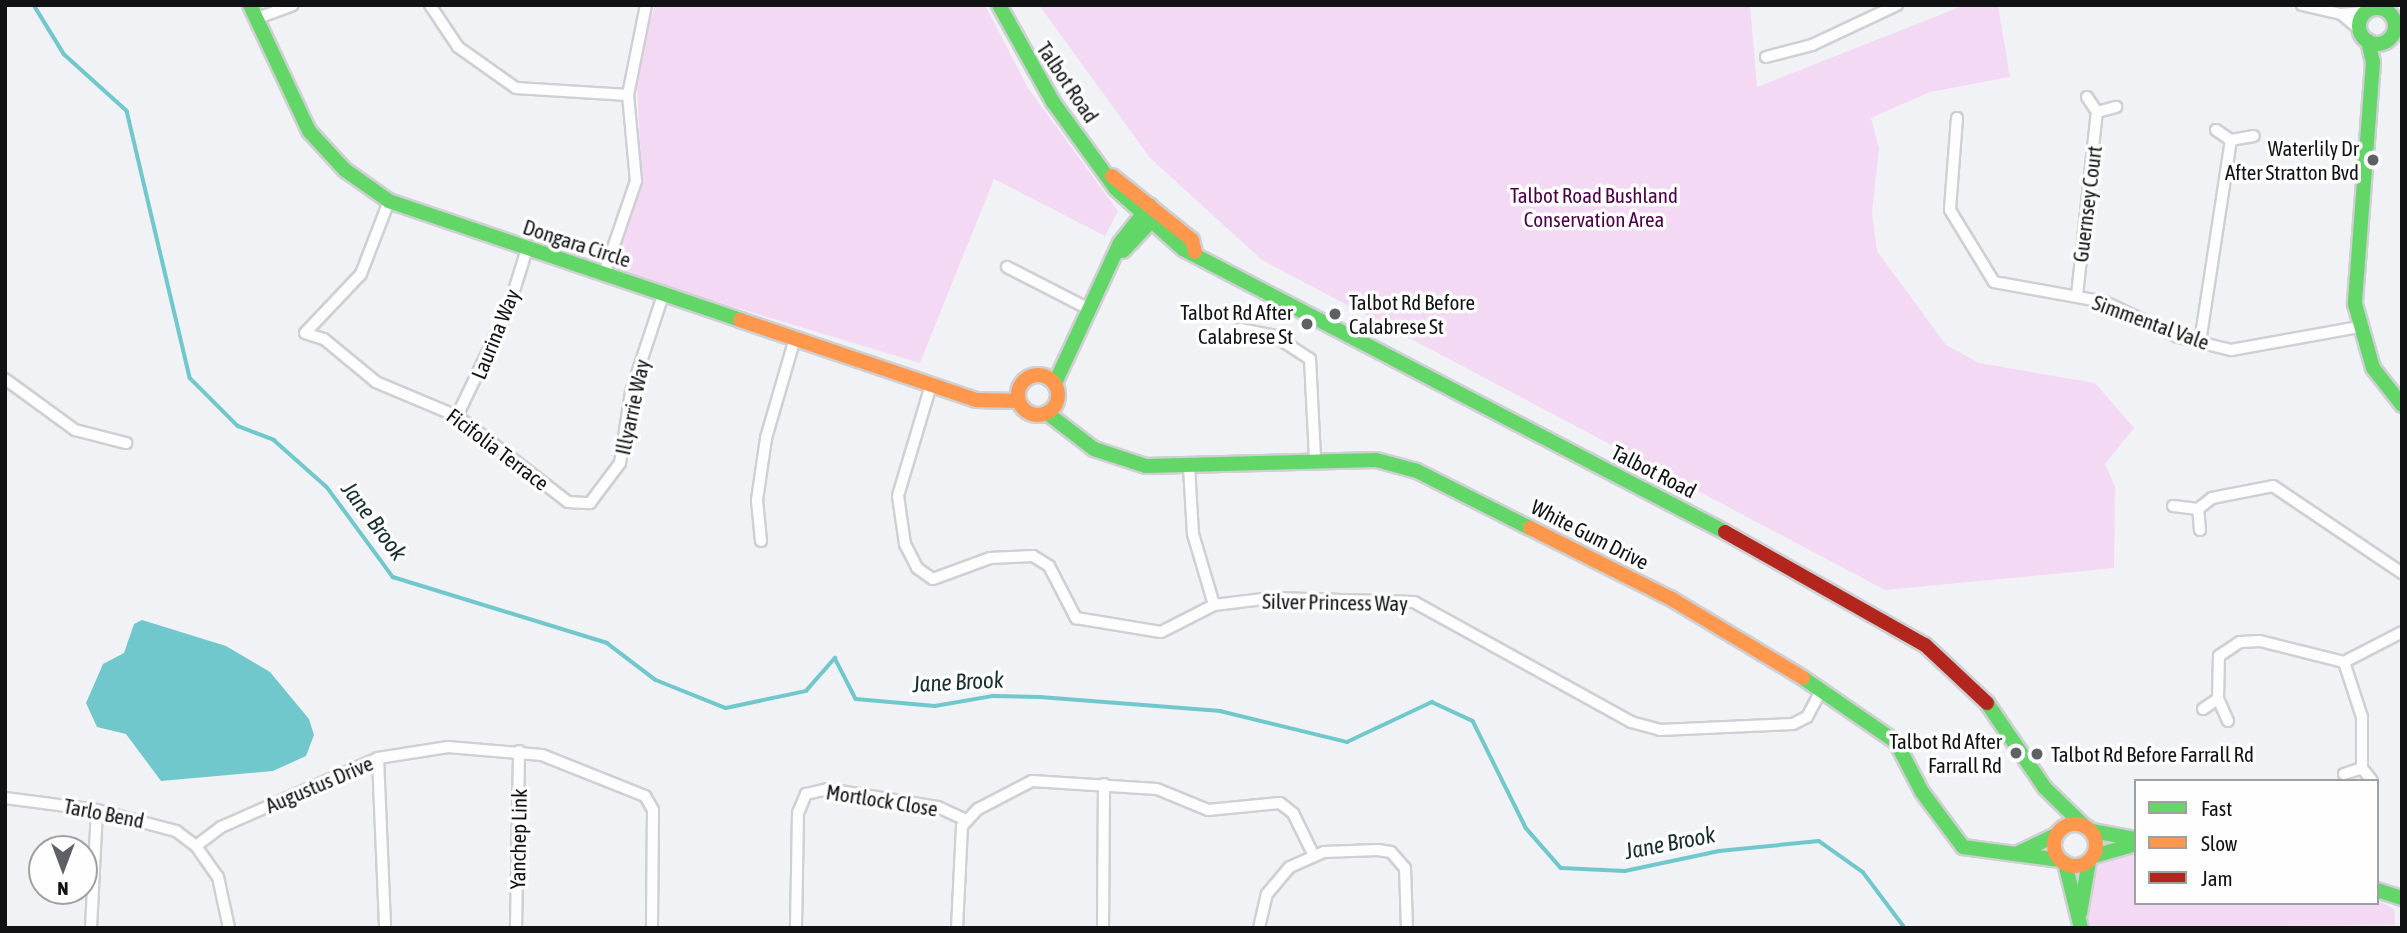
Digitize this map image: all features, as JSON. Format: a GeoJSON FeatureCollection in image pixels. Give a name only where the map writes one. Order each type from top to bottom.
{"type":"FeatureCollection","features":[{"type":"Feature","properties":{"kind":"street"},"geometry":{"type":"LineString","coordinates":[[252,9],[293,5]]}},
{"type":"Feature","properties":{"kind":"street"},"geometry":{"type":"LineString","coordinates":[[430,5],[475,64],[516,88],[628,95]]}},
{"type":"Feature","properties":{"kind":"street","name":"Talbot Road"},"geometry":{"type":"LineString","coordinates":[[999,5],[1053,102],[1112,176],[1150,214],[1192,240],[1195,252],[1266,297],[1773,557],[1902,631],[1983,698],[2045,788],[2087,827]]}},
{"type":"Feature","properties":{"kind":"street"},"geometry":{"type":"LineString","coordinates":[[1766,57],[1812,45],[1897,5]]}},
{"type":"Feature","properties":{"kind":"street"},"geometry":{"type":"LineString","coordinates":[[2302,5],[2341,15],[2381,9],[2397,20],[2394,35],[2373,62]]}},
{"type":"Feature","properties":{"kind":"street"},"geometry":{"type":"LineString","coordinates":[[604,274],[636,181],[628,95],[640,7]]}},
{"type":"Feature","properties":{"kind":"street","name":"Dongara Circle"},"geometry":{"type":"LineString","coordinates":[[252,9],[309,131],[345,170],[390,201],[985,402],[1018,394]]}},
{"type":"Feature","properties":{"kind":"street"},"geometry":{"type":"LineString","coordinates":[[2359,29],[2366,12]]}},
{"type":"Feature","properties":{"kind":"street"},"geometry":{"type":"LineString","coordinates":[[2341,15],[2359,29],[2368,41],[2373,62],[2355,280],[2358,327],[2373,368],[2402,405]]}},
{"type":"Feature","properties":{"kind":"street"},"geometry":{"type":"LineString","coordinates":[[2368,41],[2394,35]]}},
{"type":"Feature","properties":{"kind":"street"},"geometry":{"type":"LineString","coordinates":[[2087,97],[2096,112],[2116,107]]}},
{"type":"Feature","properties":{"kind":"street","name":"Guernsey Court"},"geometry":{"type":"LineString","coordinates":[[2077,295],[2096,112]]}},
{"type":"Feature","properties":{"kind":"street","name":"Simmental Vale"},"geometry":{"type":"LineString","coordinates":[[1957,118],[1950,210],[1984,270],[2012,290],[2077,295],[2200,342],[2253,349],[2358,327]]}},
{"type":"Feature","properties":{"kind":"street"},"geometry":{"type":"LineString","coordinates":[[2216,130],[2231,140],[2253,136]]}},
{"type":"Feature","properties":{"kind":"street"},"geometry":{"type":"LineString","coordinates":[[2200,342],[2231,140]]}},
{"type":"Feature","properties":{"kind":"street","name":"Ficifolia Terrace"},"geometry":{"type":"LineString","coordinates":[[390,201],[361,274],[305,334],[324,339],[376,382],[457,416],[475,435],[580,506]]}},
{"type":"Feature","properties":{"kind":"street"},"geometry":{"type":"LineString","coordinates":[[1051,409],[1051,380],[1118,256],[1150,214]]}},
{"type":"Feature","properties":{"kind":"street","name":"Laurina Way"},"geometry":{"type":"LineString","coordinates":[[457,416],[508,310],[527,249]]}},
{"type":"Feature","properties":{"kind":"street"},"geometry":{"type":"LineString","coordinates":[[1007,267],[1090,309]]}},
{"type":"Feature","properties":{"kind":"street","name":"Illyarrie Way"},"geometry":{"type":"LineString","coordinates":[[580,506],[598,495],[625,451],[631,392],[663,295]]}},
{"type":"Feature","properties":{"kind":"street"},"geometry":{"type":"LineString","coordinates":[[1240,329],[1275,335],[1310,359],[1315,459]]}},
{"type":"Feature","properties":{"kind":"street"},"geometry":{"type":"LineString","coordinates":[[761,541],[757,500],[765,438],[795,338]]}},
{"type":"Feature","properties":{"kind":"street"},"geometry":{"type":"LineString","coordinates":[[1018,394],[1028,376],[1051,380]]}},
{"type":"Feature","properties":{"kind":"street"},"geometry":{"type":"LineString","coordinates":[[5,379],[75,430],[126,443]]}},
{"type":"Feature","properties":{"kind":"street","name":"Silver Princess Way"},"geometry":{"type":"LineString","coordinates":[[931,385],[898,496],[905,544],[924,575],[943,580],[990,558],[1033,556],[1049,566],[1069,611],[1097,626],[1168,631],[1214,605],[1284,596],[1414,602],[1631,722],[1660,730],[1793,724],[1807,717],[1822,689]]}},
{"type":"Feature","properties":{"kind":"street","name":"White Gum Drive"},"geometry":{"type":"LineString","coordinates":[[1018,394],[1029,414],[1051,409],[1067,430],[1094,449],[1146,466],[1189,467],[1315,459],[1376,460],[1417,471],[1670,598],[1822,689],[1896,742],[1964,847],[2062,862],[2091,859],[2134,842]]}},
{"type":"Feature","properties":{"kind":"street"},"geometry":{"type":"LineString","coordinates":[[1189,467],[1193,534],[1214,605]]}},
{"type":"Feature","properties":{"kind":"street"},"geometry":{"type":"LineString","coordinates":[[2173,506],[2197,509],[2227,493],[2273,486],[2402,573]]}},
{"type":"Feature","properties":{"kind":"street"},"geometry":{"type":"LineString","coordinates":[[2197,509],[2200,530]]}},
{"type":"Feature","properties":{"kind":"street"},"geometry":{"type":"LineString","coordinates":[[2228,721],[2218,699],[2219,656],[2239,642],[2260,641],[2344,662],[2402,632]]}},
{"type":"Feature","properties":{"kind":"street"},"geometry":{"type":"LineString","coordinates":[[2344,662],[2362,717],[2362,768],[2370,779]]}},
{"type":"Feature","properties":{"kind":"street"},"geometry":{"type":"LineString","coordinates":[[2203,709],[2218,699]]}},
{"type":"Feature","properties":{"kind":"street","name":"Augustus Drive"},"geometry":{"type":"LineString","coordinates":[[196,846],[221,827],[378,758],[448,747],[519,751],[645,796],[653,810],[652,928]]}},
{"type":"Feature","properties":{"kind":"street","name":"Yanchep Link"},"geometry":{"type":"LineString","coordinates":[[516,928],[519,751]]}},
{"type":"Feature","properties":{"kind":"street"},"geometry":{"type":"LineString","coordinates":[[378,758],[385,928]]}},
{"type":"Feature","properties":{"kind":"street"},"geometry":{"type":"LineString","coordinates":[[2344,774],[2362,768]]}},
{"type":"Feature","properties":{"kind":"street"},"geometry":{"type":"LineString","coordinates":[[957,928],[958,842],[966,820],[1032,781],[1104,784],[1167,791],[1208,810],[1280,803],[1293,813],[1313,854]]}},
{"type":"Feature","properties":{"kind":"street"},"geometry":{"type":"LineString","coordinates":[[1103,928],[1104,784]]}},
{"type":"Feature","properties":{"kind":"street","name":"Talbot Road"},"geometry":{"type":"LineString","coordinates":[[2045,788],[2058,832],[2062,862]]}},
{"type":"Feature","properties":{"kind":"street","name":"Mortlock Close"},"geometry":{"type":"LineString","coordinates":[[796,928],[798,813],[806,794],[852,793],[938,807],[966,820]]}},
{"type":"Feature","properties":{"kind":"street","name":"Tarlo Bend"},"geometry":{"type":"LineString","coordinates":[[5,798],[97,810],[159,824],[196,846]]}},
{"type":"Feature","properties":{"kind":"street"},"geometry":{"type":"LineString","coordinates":[[91,928],[97,810]]}},
{"type":"Feature","properties":{"kind":"street"},"geometry":{"type":"LineString","coordinates":[[2013,855],[2058,832],[2087,827],[2134,840]]}},
{"type":"Feature","properties":{"kind":"street"},"geometry":{"type":"LineString","coordinates":[[2080,925],[2091,859],[2087,827]]}},
{"type":"Feature","properties":{"kind":"street"},"geometry":{"type":"LineString","coordinates":[[196,846],[218,877],[229,928]]}},
{"type":"Feature","properties":{"kind":"street"},"geometry":{"type":"LineString","coordinates":[[1259,928],[1276,881],[1313,854],[1378,850],[1400,859],[1407,928]]}},
{"type":"Feature","properties":{"kind":"street"},"geometry":{"type":"LineString","coordinates":[[2062,862],[2080,925]]}},
{"type":"Feature","properties":{"kind":"street"},"geometry":{"type":"LineString","coordinates":[[2379,891],[2402,898]]}},
{"type":"Feature","properties":{"kind":"green space"},"geometry":{"type":"Polygon","coordinates":[[[655,5],[985,5],[1028,88],[1118,211],[1105,236],[994,179],[920,363],[634,277],[622,269],[617,252],[642,176],[636,71],[655,5]]]}},
{"type":"Feature","properties":{"kind":"green space","name":"Talbot Road Bushland Conservation Area"},"geometry":{"type":"Polygon","coordinates":[[[1039,5],[1750,5],[1757,87],[1965,5],[1998,5],[2010,77],[1930,92],[1871,118],[1879,148],[1872,213],[1877,251],[1946,345],[1979,363],[2095,383],[2134,428],[2105,464],[2115,487],[2114,568],[1885,590],[1262,260],[1150,158],[1039,5]]]}},
{"type":"Feature","properties":{"kind":"green space"},"geometry":{"type":"Polygon","coordinates":[[[2134,851],[2134,905],[2379,905],[2379,901],[2394,909],[2395,925],[2081,928],[2096,866],[2134,851]]]}},
{"type":"Feature","properties":{"kind":"water"},"geometry":{"type":"Polygon","coordinates":[[[142,620],[226,646],[270,672],[309,719],[314,735],[306,756],[273,771],[161,781],[126,734],[97,727],[86,703],[103,664],[124,653],[134,624],[142,620]]]}},
{"type":"Feature","properties":{"kind":"waterway","name":"Jane Brook"},"geometry":{"type":"LineString","coordinates":[[34,5],[64,54],[127,111],[190,378],[238,426],[274,440],[327,487],[393,577],[607,643],[656,680],[726,708],[806,691],[835,658],[856,699],[935,706],[993,696],[1040,697],[1220,711],[1347,742],[1432,702],[1473,721],[1526,828],[1561,868],[1625,871],[1719,851],[1819,841],[1863,872],[1905,928]]}},
{"type":"Feature","properties":{"kind":"traffic: fast"},"geometry":{"type":"LineString","coordinates":[[250,5],[309,131],[345,170],[389,201],[740,320]]}},
{"type":"Feature","properties":{"kind":"traffic: fast"},"geometry":{"type":"LineString","coordinates":[[999,5],[1053,102],[1116,189],[1183,249],[1725,532]]}},
{"type":"Feature","properties":{"kind":"traffic: fast"},"geometry":{"type":"LineString","coordinates":[[2377,8],[2389,14],[2395,26],[2389,38],[2377,44],[2365,38],[2359,26],[2365,14],[2377,8]]}},
{"type":"Feature","properties":{"kind":"traffic: fast"},"geometry":{"type":"LineString","coordinates":[[2368,41],[2373,62],[2355,304],[2373,368],[2402,405]]}},
{"type":"Feature","properties":{"kind":"traffic: fast"},"geometry":{"type":"LineString","coordinates":[[1055,383],[1120,243],[1150,205]]}},
{"type":"Feature","properties":{"kind":"traffic: fast"},"geometry":{"type":"LineString","coordinates":[[1123,251],[1157,215]]}},
{"type":"Feature","properties":{"kind":"traffic: fast"},"geometry":{"type":"LineString","coordinates":[[1047,413],[1094,449],[1146,466],[1376,460],[1417,471],[1530,528]]}},
{"type":"Feature","properties":{"kind":"traffic: fast"},"geometry":{"type":"LineString","coordinates":[[1803,678],[1896,742],[1922,792],[1963,847],[2060,860]]}},
{"type":"Feature","properties":{"kind":"traffic: fast"},"geometry":{"type":"LineString","coordinates":[[1987,703],[2045,788],[2082,824]]}},
{"type":"Feature","properties":{"kind":"traffic: fast"},"geometry":{"type":"LineString","coordinates":[[2092,831],[2134,839]]}},
{"type":"Feature","properties":{"kind":"traffic: fast"},"geometry":{"type":"LineString","coordinates":[[2018,853],[2056,835]]}},
{"type":"Feature","properties":{"kind":"traffic: fast"},"geometry":{"type":"LineString","coordinates":[[2094,856],[2134,845]]}},
{"type":"Feature","properties":{"kind":"traffic: fast"},"geometry":{"type":"LineString","coordinates":[[2080,913],[2089,861]]}},
{"type":"Feature","properties":{"kind":"traffic: fast"},"geometry":{"type":"LineString","coordinates":[[2065,863],[2081,928]]}},
{"type":"Feature","properties":{"kind":"traffic: fast"},"geometry":{"type":"LineString","coordinates":[[2379,891],[2402,898]]}},
{"type":"Feature","properties":{"kind":"traffic: slow"},"geometry":{"type":"LineString","coordinates":[[1112,176],[1192,240],[1195,252]]}},
{"type":"Feature","properties":{"kind":"traffic: slow"},"geometry":{"type":"LineString","coordinates":[[740,320],[976,400],[1018,401]]}},
{"type":"Feature","properties":{"kind":"traffic: slow"},"geometry":{"type":"LineString","coordinates":[[1038,375],[1046,376],[1052,381],[1057,387],[1058,395],[1057,403],[1052,409],[1046,414],[1038,415],[1030,414],[1024,409],[1019,403],[1018,395],[1019,387],[1024,381],[1030,376],[1038,375]]}},
{"type":"Feature","properties":{"kind":"traffic: slow"},"geometry":{"type":"LineString","coordinates":[[1530,528],[1670,598],[1803,678]]}},
{"type":"Feature","properties":{"kind":"traffic: slow"},"geometry":{"type":"LineString","coordinates":[[2075,824],[2090,830],[2096,845],[2090,860],[2075,866],[2060,860],[2054,845],[2060,830],[2075,824]]}},
{"type":"Feature","properties":{"kind":"traffic: jam"},"geometry":{"type":"LineString","coordinates":[[1725,532],[1925,645],[1987,703]]}},
{"type":"Feature","properties":{"kind":"place","name":"Waterlily Dr After Stratton Bvd"},"geometry":{"type":"Point","coordinates":[2373,160]}},
{"type":"Feature","properties":{"kind":"place","name":"Talbot Rd Before Calabrese St"},"geometry":{"type":"Point","coordinates":[1335,314]}},
{"type":"Feature","properties":{"kind":"place","name":"Talbot Rd After Calabrese St"},"geometry":{"type":"Point","coordinates":[1307,324]}},
{"type":"Feature","properties":{"kind":"place","name":"Talbot Rd After Farrall Rd"},"geometry":{"type":"Point","coordinates":[2016,753]}},
{"type":"Feature","properties":{"kind":"place","name":"Talbot Rd Before Farrall Rd"},"geometry":{"type":"Point","coordinates":[2037,754]}}]}
